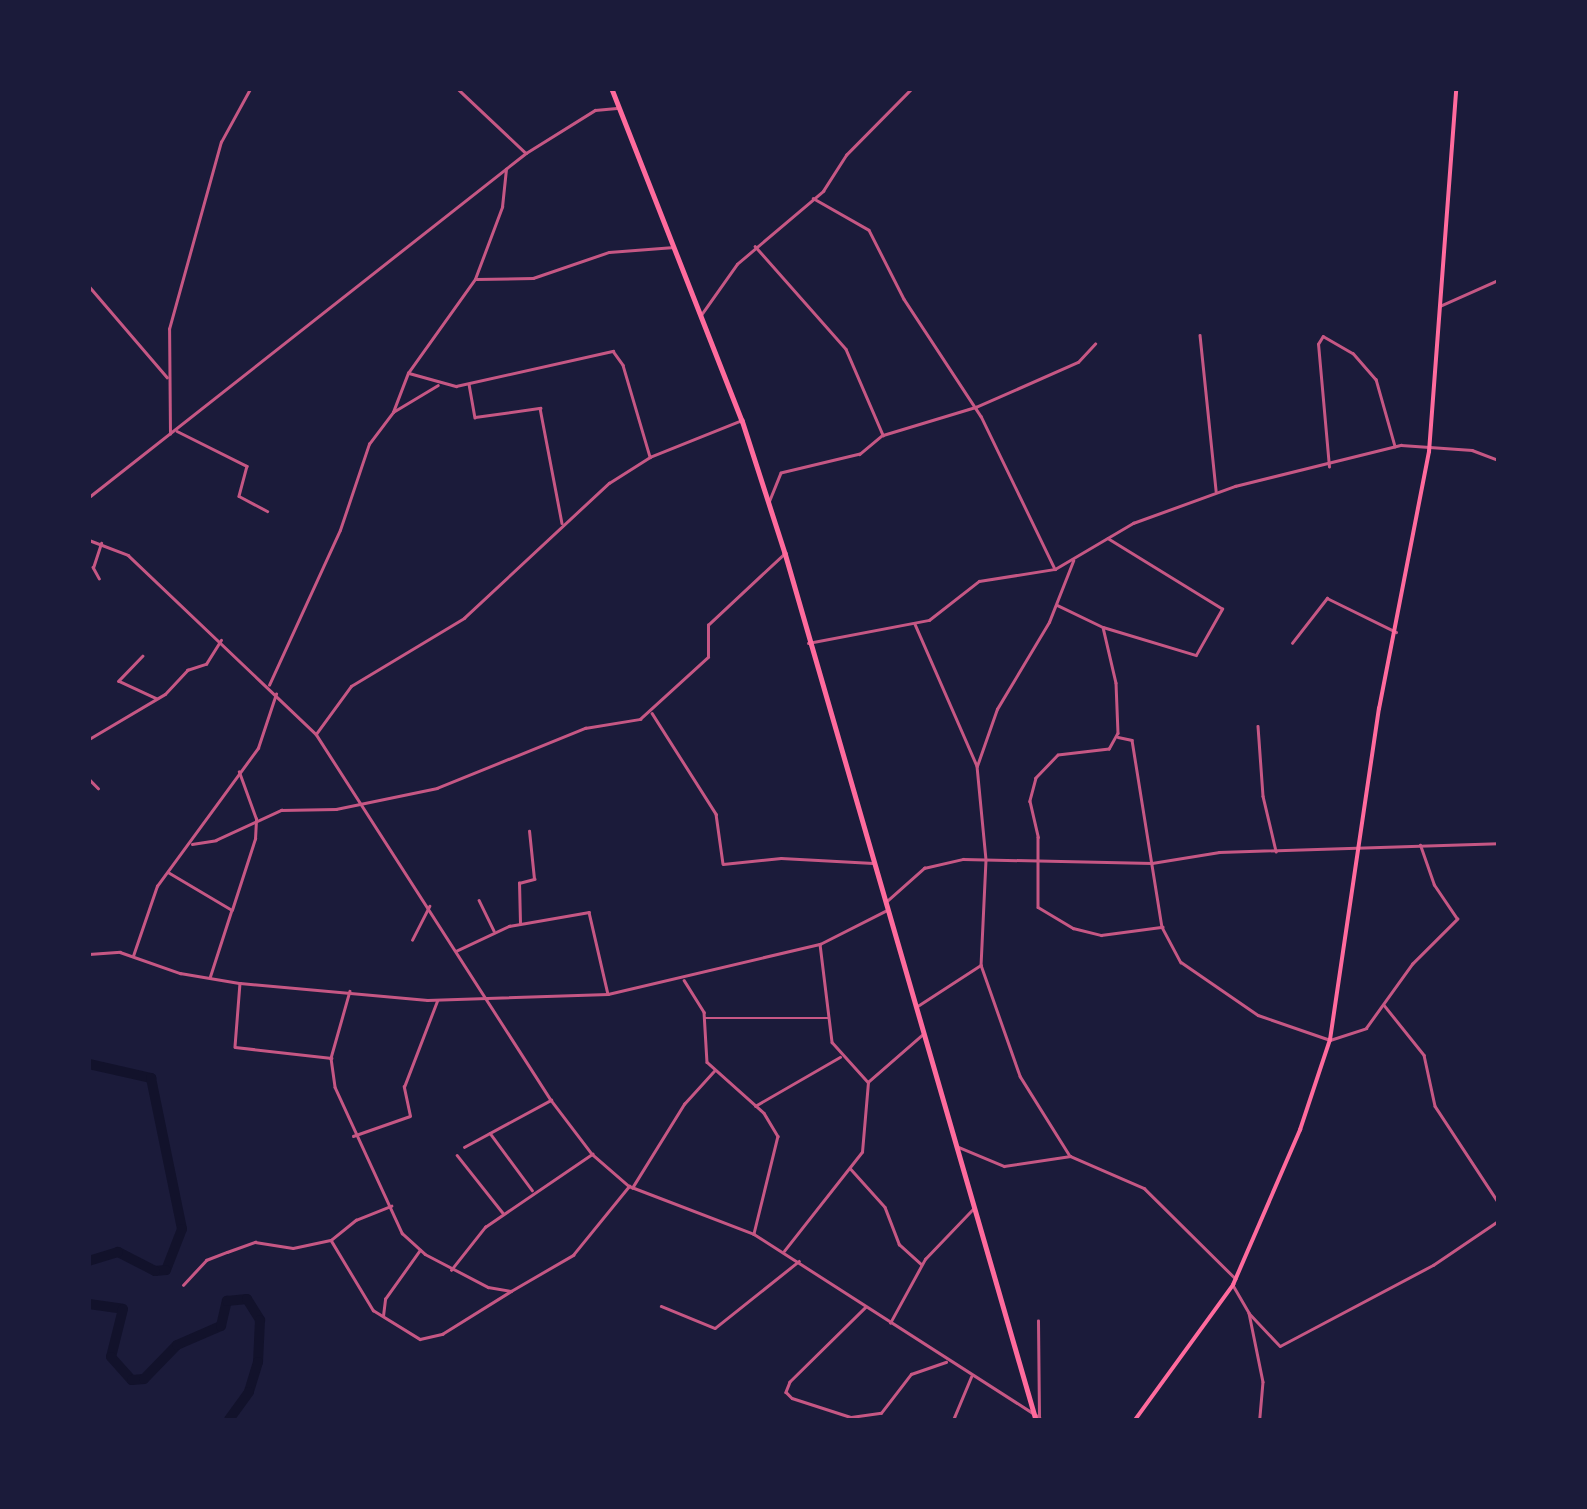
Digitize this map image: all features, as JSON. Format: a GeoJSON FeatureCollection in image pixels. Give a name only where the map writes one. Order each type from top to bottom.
{"type":"FeatureCollection","features":[{"type":"Feature","properties":{"kind":"main road"},"geometry":{"type":"LineString","coordinates":[[612,89],[742,420],[785,553],[808,643],[1036,1420]]}},
{"type":"Feature","properties":{"kind":"main road"},"geometry":{"type":"LineString","coordinates":[[1135,1420],[1233,1285],[1300,1130],[1330,1040],[1356,847],[1429,452],[1456,89]]}},
{"type":"Feature","properties":{"kind":"street"},"geometry":{"type":"LineString","coordinates":[[170,435],[167,377],[169,329],[221,142],[250,89]]}},
{"type":"Feature","properties":{"kind":"street"},"geometry":{"type":"LineString","coordinates":[[458,89],[526,153]]}},
{"type":"Feature","properties":{"kind":"street"},"geometry":{"type":"LineString","coordinates":[[701,315],[755,246],[813,198],[911,89]]}},
{"type":"Feature","properties":{"kind":"street"},"geometry":{"type":"LineString","coordinates":[[89,497],[177,431],[526,153],[595,110],[619,108]]}},
{"type":"Feature","properties":{"kind":"street"},"geometry":{"type":"LineString","coordinates":[[269,687],[340,530],[360,461],[393,412],[408,373],[475,279],[502,207],[506,169]]}},
{"type":"Feature","properties":{"kind":"street"},"geometry":{"type":"LineString","coordinates":[[813,198],[869,230],[904,299],[976,407],[1055,569]]}},
{"type":"Feature","properties":{"kind":"street"},"geometry":{"type":"LineString","coordinates":[[755,246],[846,349],[883,435]]}},
{"type":"Feature","properties":{"kind":"street"},"geometry":{"type":"LineString","coordinates":[[475,279],[533,278],[609,252],[674,247]]}},
{"type":"Feature","properties":{"kind":"street"},"geometry":{"type":"LineString","coordinates":[[1440,307],[1498,280]]}},
{"type":"Feature","properties":{"kind":"street"},"geometry":{"type":"LineString","coordinates":[[89,286],[167,377]]}},
{"type":"Feature","properties":{"kind":"street"},"geometry":{"type":"LineString","coordinates":[[1200,335],[1216,491]]}},
{"type":"Feature","properties":{"kind":"street"},"geometry":{"type":"LineString","coordinates":[[1329,467],[1318,344],[1323,336],[1353,353],[1376,379],[1395,446]]}},
{"type":"Feature","properties":{"kind":"street"},"geometry":{"type":"LineString","coordinates":[[769,503],[781,473],[860,454],[883,435],[976,407],[1078,362],[1095,344]]}},
{"type":"Feature","properties":{"kind":"street"},"geometry":{"type":"LineString","coordinates":[[408,373],[438,385],[469,383],[613,351],[623,365],[650,457]]}},
{"type":"Feature","properties":{"kind":"street"},"geometry":{"type":"LineString","coordinates":[[469,383],[475,417],[540,408],[562,523]]}},
{"type":"Feature","properties":{"kind":"street"},"geometry":{"type":"LineString","coordinates":[[393,412],[438,385]]}},
{"type":"Feature","properties":{"kind":"street"},"geometry":{"type":"LineString","coordinates":[[316,734],[351,686],[464,618],[562,523],[650,457],[742,420]]}},
{"type":"Feature","properties":{"kind":"street"},"geometry":{"type":"LineString","coordinates":[[177,431],[247,467],[239,496],[267,511]]}},
{"type":"Feature","properties":{"kind":"street"},"geometry":{"type":"LineString","coordinates":[[808,643],[915,624],[985,578],[1055,569],[1108,539],[1216,491],[1329,467],[1395,446],[1429,452],[1472,450],[1498,460]]}},
{"type":"Feature","properties":{"kind":"street"},"geometry":{"type":"LineString","coordinates":[[1057,605],[1102,627],[1196,655],[1222,608],[1108,539]]}},
{"type":"Feature","properties":{"kind":"street"},"geometry":{"type":"LineString","coordinates":[[89,540],[128,555],[221,640],[316,734],[358,805],[429,906],[484,1000],[551,1100],[592,1154],[631,1187],[754,1234],[784,1251],[946,1362],[1034,1413],[1044,1413],[1038,1321]]}},
{"type":"Feature","properties":{"kind":"street"},"geometry":{"type":"LineString","coordinates":[[89,574],[101,543]]}},
{"type":"Feature","properties":{"kind":"street"},"geometry":{"type":"LineString","coordinates":[[192,844],[216,840],[256,819],[281,810],[358,805],[438,788],[585,728],[652,713],[708,657],[708,625],[785,553]]}},
{"type":"Feature","properties":{"kind":"street"},"geometry":{"type":"LineString","coordinates":[[977,766],[997,709],[1057,605],[1073,561]]}},
{"type":"Feature","properties":{"kind":"street"},"geometry":{"type":"LineString","coordinates":[[93,568],[99,579]]}},
{"type":"Feature","properties":{"kind":"street"},"geometry":{"type":"LineString","coordinates":[[1292,643],[1327,598],[1396,632]]}},
{"type":"Feature","properties":{"kind":"street"},"geometry":{"type":"LineString","coordinates":[[915,624],[977,766],[986,860],[981,965],[1020,1076],[1070,1156]]}},
{"type":"Feature","properties":{"kind":"street"},"geometry":{"type":"LineString","coordinates":[[1102,627],[1116,683],[1118,737],[1110,749],[1058,755],[1036,778],[1030,801],[1039,861],[1038,907],[1044,915],[1101,935],[1162,927]]}},
{"type":"Feature","properties":{"kind":"street"},"geometry":{"type":"LineString","coordinates":[[89,738],[156,698],[187,670],[206,664],[221,640]]}},
{"type":"Feature","properties":{"kind":"street"},"geometry":{"type":"LineString","coordinates":[[143,656],[119,681],[156,698]]}},
{"type":"Feature","properties":{"kind":"street"},"geometry":{"type":"LineString","coordinates":[[133,956],[145,910],[168,872],[192,844],[258,748],[276,694]]}},
{"type":"Feature","properties":{"kind":"street"},"geometry":{"type":"LineString","coordinates":[[652,713],[716,814],[723,864],[781,858],[873,863]]}},
{"type":"Feature","properties":{"kind":"street"},"geometry":{"type":"LineString","coordinates":[[1258,726],[1263,796],[1276,850]]}},
{"type":"Feature","properties":{"kind":"street"},"geometry":{"type":"LineString","coordinates":[[1118,737],[1132,740],[1162,927],[1181,962],[1220,993],[1258,1015],[1330,1040],[1366,1028],[1412,964],[1457,919],[1434,885],[1420,845]]}},
{"type":"Feature","properties":{"kind":"street"},"geometry":{"type":"LineString","coordinates":[[210,978],[232,910],[242,896],[256,819],[239,772]]}},
{"type":"Feature","properties":{"kind":"street"},"geometry":{"type":"LineString","coordinates":[[89,779],[98,788]]}},
{"type":"Feature","properties":{"kind":"street"},"geometry":{"type":"LineString","coordinates":[[520,923],[519,883],[534,879],[529,831]]}},
{"type":"Feature","properties":{"kind":"street"},"geometry":{"type":"LineString","coordinates":[[885,903],[923,868],[986,860],[1152,863],[1276,850],[1498,844]]}},
{"type":"Feature","properties":{"kind":"street"},"geometry":{"type":"LineString","coordinates":[[168,872],[232,910]]}},
{"type":"Feature","properties":{"kind":"street"},"geometry":{"type":"LineString","coordinates":[[479,900],[494,931]]}},
{"type":"Feature","properties":{"kind":"street"},"geometry":{"type":"LineString","coordinates":[[412,940],[429,906]]}},
{"type":"Feature","properties":{"kind":"street"},"geometry":{"type":"LineString","coordinates":[[89,954],[133,956],[210,978],[240,983],[437,1001],[608,995],[820,944],[887,911]]}},
{"type":"Feature","properties":{"kind":"street"},"geometry":{"type":"LineString","coordinates":[[456,951],[494,931],[520,923],[593,915],[608,995]]}},
{"type":"Feature","properties":{"kind":"street"},"geometry":{"type":"LineString","coordinates":[[820,944],[828,1018],[840,1057],[868,1082]]}},
{"type":"Feature","properties":{"kind":"street"},"geometry":{"type":"LineString","coordinates":[[915,1008],[981,965]]}},
{"type":"Feature","properties":{"kind":"street"},"geometry":{"type":"LineString","coordinates":[[683,979],[705,1017],[703,1053],[714,1071],[755,1106],[778,1136],[754,1234]]}},
{"type":"Feature","properties":{"kind":"street"},"geometry":{"type":"LineString","coordinates":[[240,983],[235,1047],[331,1058]]}},
{"type":"Feature","properties":{"kind":"street"},"geometry":{"type":"LineString","coordinates":[[350,991],[331,1058],[353,1136],[391,1206],[402,1233],[420,1250],[451,1270],[511,1291]]}},
{"type":"Feature","properties":{"kind":"street"},"geometry":{"type":"LineString","coordinates":[[353,1136],[410,1116],[404,1087],[437,1001]]}},
{"type":"Feature","properties":{"kind":"street"},"geometry":{"type":"LineString","coordinates":[[1384,1005],[1424,1055],[1435,1106],[1498,1202]]}},
{"type":"Feature","properties":{"kind":"street"},"geometry":{"type":"LineString","coordinates":[[705,1017],[828,1018]]}},
{"type":"Feature","properties":{"kind":"street"},"geometry":{"type":"LineString","coordinates":[[784,1251],[850,1168],[866,1142],[868,1082],[923,1034]]}},
{"type":"Feature","properties":{"kind":"street"},"geometry":{"type":"LineString","coordinates":[[755,1106],[840,1057]]}},
{"type":"Feature","properties":{"kind":"street"},"geometry":{"type":"LineString","coordinates":[[331,1240],[383,1317],[429,1339],[573,1255],[631,1187],[684,1104],[714,1071]]}},
{"type":"Feature","properties":{"kind":"street"},"geometry":{"type":"LineString","coordinates":[[464,1147],[551,1100]]}},
{"type":"Feature","properties":{"kind":"street"},"geometry":{"type":"LineString","coordinates":[[490,1132],[532,1190]]}},
{"type":"Feature","properties":{"kind":"street"},"geometry":{"type":"LineString","coordinates":[[956,1146],[1004,1166],[1070,1156],[1144,1188],[1236,1279]]}},
{"type":"Feature","properties":{"kind":"street"},"geometry":{"type":"LineString","coordinates":[[451,1270],[474,1237],[503,1213],[532,1190],[592,1154]]}},
{"type":"Feature","properties":{"kind":"street"},"geometry":{"type":"LineString","coordinates":[[457,1156],[503,1213]]}},
{"type":"Feature","properties":{"kind":"street"},"geometry":{"type":"LineString","coordinates":[[850,1168],[885,1208],[899,1244],[921,1264]]}},
{"type":"Feature","properties":{"kind":"street"},"geometry":{"type":"LineString","coordinates":[[183,1285],[206,1261],[255,1242],[293,1248],[331,1240],[356,1220],[391,1206]]}},
{"type":"Feature","properties":{"kind":"street"},"geometry":{"type":"LineString","coordinates":[[890,1323],[910,1296],[921,1264],[974,1209]]}},
{"type":"Feature","properties":{"kind":"street"},"geometry":{"type":"LineString","coordinates":[[1233,1285],[1249,1313],[1280,1346],[1433,1265],[1498,1221]]}},
{"type":"Feature","properties":{"kind":"street"},"geometry":{"type":"LineString","coordinates":[[383,1317],[385,1299],[420,1250]]}},
{"type":"Feature","properties":{"kind":"street"},"geometry":{"type":"LineString","coordinates":[[661,1306],[715,1328],[799,1261]]}},
{"type":"Feature","properties":{"kind":"street"},"geometry":{"type":"LineString","coordinates":[[866,1307],[790,1382],[792,1398],[851,1417],[881,1413],[911,1374],[946,1362]]}},
{"type":"Feature","properties":{"kind":"street"},"geometry":{"type":"LineString","coordinates":[[1249,1313],[1263,1381],[1261,1420]]}},
{"type":"Feature","properties":{"kind":"street"},"geometry":{"type":"LineString","coordinates":[[953,1420],[971,1377]]}},
{"type":"Feature","properties":{"kind":"waterway"},"geometry":{"type":"LineString","coordinates":[[89,1064],[151,1078],[182,1229],[166,1270],[155,1271],[118,1252],[89,1261]]}},
{"type":"Feature","properties":{"kind":"waterway"},"geometry":{"type":"LineString","coordinates":[[89,1304],[123,1309],[111,1357],[132,1380],[144,1379],[177,1345],[221,1326],[227,1301],[247,1299],[260,1320],[258,1362],[249,1392],[229,1420]]}}]}
